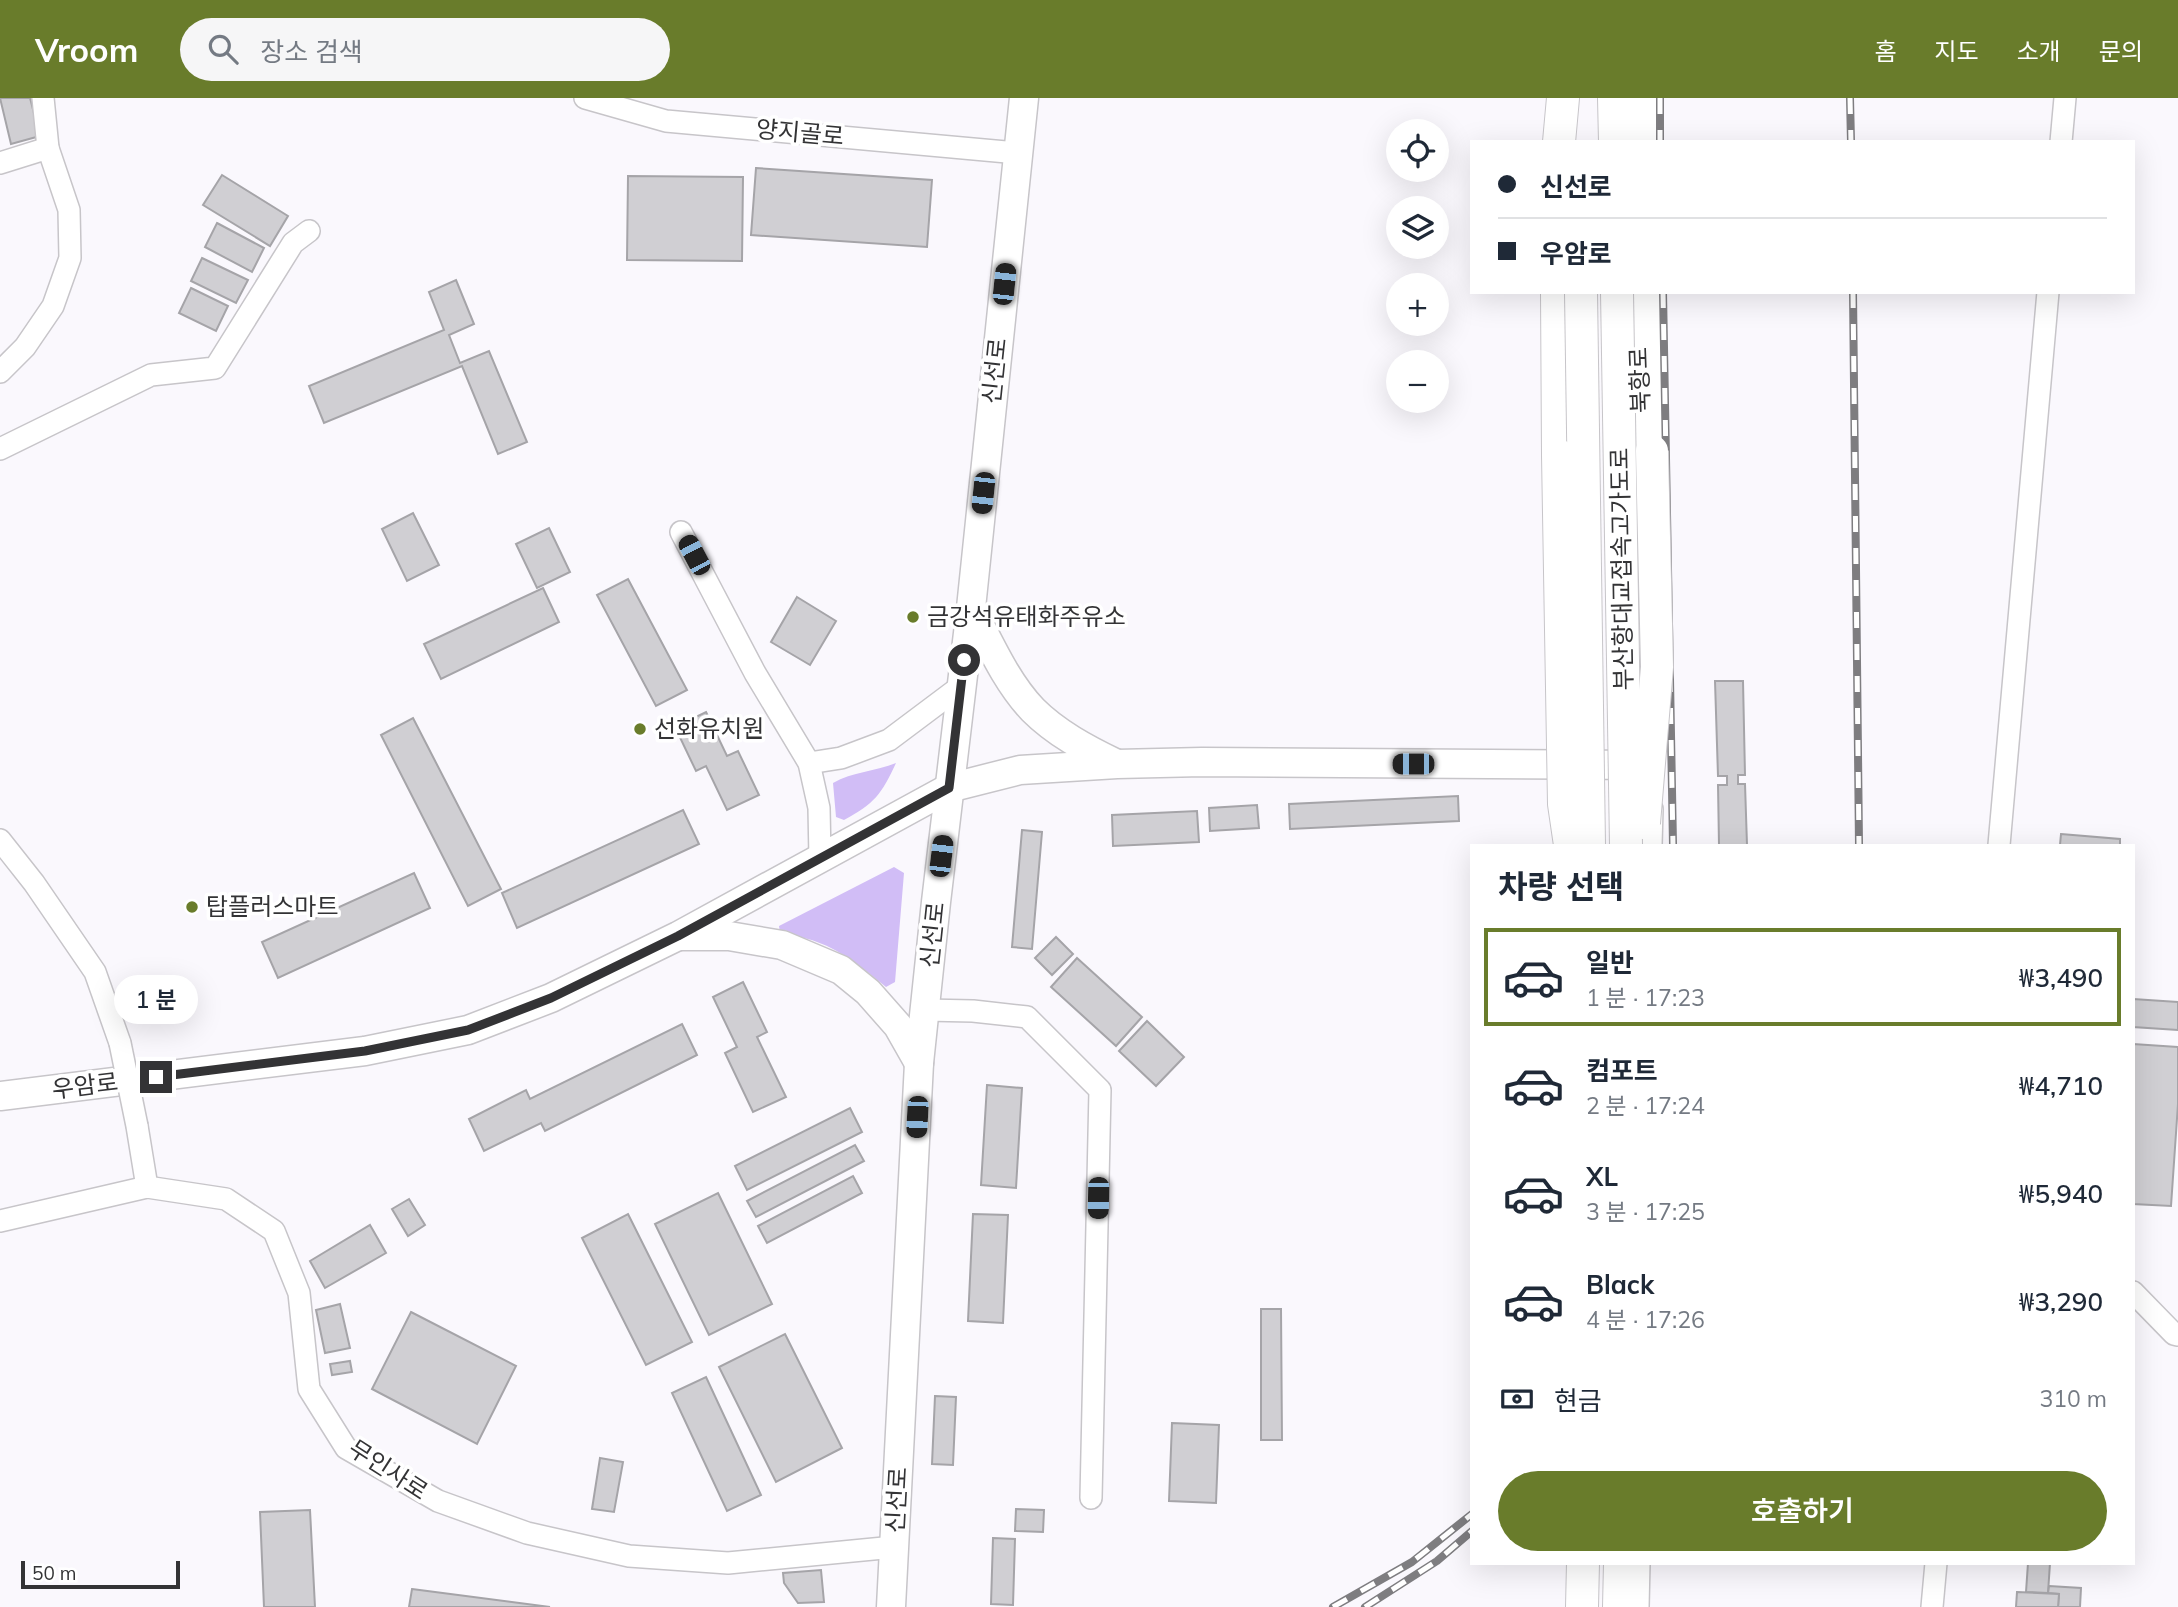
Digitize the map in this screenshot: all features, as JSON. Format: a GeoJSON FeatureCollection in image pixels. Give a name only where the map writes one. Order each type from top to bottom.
{"type":"FeatureCollection","features":[{"type":"Feature","properties":{"kind":"highway"},"geometry":{"type":"LineString","coordinates":[[1559,140],[1563,98]]}},
{"type":"Feature","properties":{"kind":"highway"},"geometry":{"type":"LineString","coordinates":[[1578,98],[1578,140]]}},
{"type":"Feature","properties":{"kind":"highway"},"geometry":{"type":"LineString","coordinates":[[1614,98],[1615,140]]}},
{"type":"Feature","properties":{"kind":"highway"},"geometry":{"type":"LineString","coordinates":[[1640,98],[1644,140]]}},
{"type":"Feature","properties":{"kind":"highway"},"geometry":{"type":"LineString","coordinates":[[1557,294],[1564,804],[1571,844]]}},
{"type":"Feature","properties":{"kind":"highway","name":"부산항대교접속고가도로"},"geometry":{"type":"LineString","coordinates":[[1581,294],[1589,844]]}},
{"type":"Feature","properties":{"kind":"highway","name":"부산항대교접속고가도로"},"geometry":{"type":"LineString","coordinates":[[1617,294],[1626,844]]}},
{"type":"Feature","properties":{"kind":"highway"},"geometry":{"type":"LineString","coordinates":[[1642,844],[1657,667],[1648,294]]}},
{"type":"Feature","properties":{"kind":"highway"},"geometry":{"type":"LineString","coordinates":[[1582,1607],[1583,1565]]}},
{"type":"Feature","properties":{"kind":"highway"},"geometry":{"type":"LineString","coordinates":[[1619,1607],[1620,1565]]}},
{"type":"Feature","properties":{"kind":"main road","name":"신선로"},"geometry":{"type":"LineString","coordinates":[[891,1607],[919,1063],[971,608],[1024,98]]}},
{"type":"Feature","properties":{"kind":"main road"},"geometry":{"type":"LineString","coordinates":[[971,608],[1007,676],[1034,710],[1078,744],[1117,764]]}},
{"type":"Feature","properties":{"kind":"main road","name":"우암로"},"geometry":{"type":"LineString","coordinates":[[0,1096],[365,1051],[468,1030],[551,998],[678,936],[949,788],[1020,770],[1216,762],[1650,765]]}},
{"type":"Feature","properties":{"kind":"main road"},"geometry":{"type":"LineString","coordinates":[[678,936],[729,936],[782,946],[841,970],[868,992],[898,1026],[919,1063]]}},
{"type":"Feature","properties":{"kind":"street"},"geometry":{"type":"LineString","coordinates":[[0,372],[25,347],[53,306],[70,258],[69,210],[48,148],[43,98]]}},
{"type":"Feature","properties":{"kind":"street","name":"양지골로"},"geometry":{"type":"LineString","coordinates":[[584,98],[666,121],[1018,153]]}},
{"type":"Feature","properties":{"kind":"street"},"geometry":{"type":"LineString","coordinates":[[1570,98],[1571,140]]}},
{"type":"Feature","properties":{"kind":"street"},"geometry":{"type":"LineString","coordinates":[[1632,98],[1633,140]]}},
{"type":"Feature","properties":{"kind":"street"},"geometry":{"type":"LineString","coordinates":[[2061,140],[2065,98]]}},
{"type":"Feature","properties":{"kind":"street"},"geometry":{"type":"LineString","coordinates":[[0,163],[48,148]]}},
{"type":"Feature","properties":{"kind":"street"},"geometry":{"type":"LineString","coordinates":[[0,449],[151,375],[215,369],[293,243],[309,231]]}},
{"type":"Feature","properties":{"kind":"street"},"geometry":{"type":"LineString","coordinates":[[1571,294],[1571,844]]}},
{"type":"Feature","properties":{"kind":"street","name":"북항로"},"geometry":{"type":"LineString","coordinates":[[1637,294],[1651,844]]}},
{"type":"Feature","properties":{"kind":"street"},"geometry":{"type":"LineString","coordinates":[[1999,844],[2048,294]]}},
{"type":"Feature","properties":{"kind":"street"},"geometry":{"type":"LineString","coordinates":[[681,532],[755,673],[809,763],[819,808],[820,858]]}},
{"type":"Feature","properties":{"kind":"street"},"geometry":{"type":"LineString","coordinates":[[809,763],[841,758],[889,740],[961,686]]}},
{"type":"Feature","properties":{"kind":"street"},"geometry":{"type":"LineString","coordinates":[[0,840],[34,883],[95,972],[120,1043],[147,1187]]}},
{"type":"Feature","properties":{"kind":"street"},"geometry":{"type":"LineString","coordinates":[[925,1010],[972,1011],[1027,1017],[1100,1090],[1091,1498]]}},
{"type":"Feature","properties":{"kind":"street","name":"무인사로"},"geometry":{"type":"LineString","coordinates":[[0,1221],[147,1187],[226,1199],[274,1231],[299,1293],[309,1390],[346,1448],[438,1502],[527,1533],[629,1556],[728,1563],[894,1547]]}},
{"type":"Feature","properties":{"kind":"street"},"geometry":{"type":"LineString","coordinates":[[2135,1294],[2178,1335]]}},
{"type":"Feature","properties":{"kind":"street"},"geometry":{"type":"LineString","coordinates":[[1590,1565],[1594,1607]]}},
{"type":"Feature","properties":{"kind":"street"},"geometry":{"type":"LineString","coordinates":[[1638,1607],[1639,1565]]}},
{"type":"Feature","properties":{"kind":"street"},"geometry":{"type":"LineString","coordinates":[[1932,1607],[1936,1565]]}},
{"type":"Feature","properties":{"kind":"shaded area"},"geometry":{"type":"Polygon","coordinates":[[[896,763],[881,791],[870,803],[844,820],[836,817],[833,783],[848,776],[896,763]]]}},
{"type":"Feature","properties":{"kind":"shaded area"},"geometry":{"type":"Polygon","coordinates":[[[894,867],[904,873],[895,982],[886,987],[836,950],[812,940],[780,933],[779,926],[894,867]]]}},
{"type":"Feature","properties":{"kind":"building"},"geometry":{"type":"Polygon","coordinates":[[[0,98],[30,98],[40,136],[11,144],[0,98]]]}},
{"type":"Feature","properties":{"kind":"building"},"geometry":{"type":"Polygon","coordinates":[[[756,168],[932,180],[927,247],[751,235],[756,168]]]}},
{"type":"Feature","properties":{"kind":"building"},"geometry":{"type":"Polygon","coordinates":[[[222,175],[288,216],[270,246],[203,205],[222,175]]]}},
{"type":"Feature","properties":{"kind":"building"},"geometry":{"type":"Polygon","coordinates":[[[628,176],[743,177],[742,261],[627,260],[628,176]]]}},
{"type":"Feature","properties":{"kind":"building"},"geometry":{"type":"Polygon","coordinates":[[[217,223],[264,248],[252,272],[205,247],[217,223]]]}},
{"type":"Feature","properties":{"kind":"building"},"geometry":{"type":"Polygon","coordinates":[[[202,258],[248,280],[236,303],[191,281],[202,258]]]}},
{"type":"Feature","properties":{"kind":"building"},"geometry":{"type":"Polygon","coordinates":[[[456,280],[474,324],[449,335],[460,363],[489,351],[527,442],[498,454],[462,366],[324,423],[309,386],[444,330],[429,292],[456,280]]]}},
{"type":"Feature","properties":{"kind":"building"},"geometry":{"type":"Polygon","coordinates":[[[191,288],[228,306],[216,331],[179,313],[191,288]]]}},
{"type":"Feature","properties":{"kind":"building"},"geometry":{"type":"Polygon","coordinates":[[[413,513],[439,565],[407,581],[382,529],[413,513]]]}},
{"type":"Feature","properties":{"kind":"building"},"geometry":{"type":"Polygon","coordinates":[[[549,528],[570,572],[537,588],[516,544],[549,528]]]}},
{"type":"Feature","properties":{"kind":"building"},"geometry":{"type":"Polygon","coordinates":[[[628,579],[687,690],[656,706],[597,595],[628,579]]]}},
{"type":"Feature","properties":{"kind":"building"},"geometry":{"type":"Polygon","coordinates":[[[543,588],[559,622],[441,679],[424,644],[543,588]]]}},
{"type":"Feature","properties":{"kind":"building"},"geometry":{"type":"Polygon","coordinates":[[[797,597],[836,621],[810,665],[771,642],[797,597]]]}},
{"type":"Feature","properties":{"kind":"building"},"geometry":{"type":"Polygon","coordinates":[[[1715,681],[1743,681],[1745,775],[1738,775],[1738,784],[1745,784],[1747,844],[1719,844],[1718,785],[1727,785],[1727,776],[1718,776],[1715,681]]]}},
{"type":"Feature","properties":{"kind":"building"},"geometry":{"type":"Polygon","coordinates":[[[706,712],[727,756],[738,751],[759,795],[727,810],[706,766],[696,771],[675,727],[706,712]]]}},
{"type":"Feature","properties":{"kind":"building"},"geometry":{"type":"Polygon","coordinates":[[[413,718],[501,889],[468,906],[381,735],[413,718]]]}},
{"type":"Feature","properties":{"kind":"building"},"geometry":{"type":"Polygon","coordinates":[[[1458,796],[1459,821],[1290,829],[1289,804],[1458,796]]]}},
{"type":"Feature","properties":{"kind":"building"},"geometry":{"type":"Polygon","coordinates":[[[1257,805],[1259,828],[1210,831],[1209,808],[1257,805]]]}},
{"type":"Feature","properties":{"kind":"building"},"geometry":{"type":"Polygon","coordinates":[[[683,810],[699,844],[517,928],[502,893],[683,810]]]}},
{"type":"Feature","properties":{"kind":"building"},"geometry":{"type":"Polygon","coordinates":[[[1197,811],[1199,842],[1113,846],[1112,815],[1197,811]]]}},
{"type":"Feature","properties":{"kind":"building"},"geometry":{"type":"Polygon","coordinates":[[[1022,830],[1042,832],[1032,949],[1012,947],[1022,830]]]}},
{"type":"Feature","properties":{"kind":"building"},"geometry":{"type":"Polygon","coordinates":[[[2061,834],[2120,839],[2120,844],[2060,844],[2061,834]]]}},
{"type":"Feature","properties":{"kind":"building"},"geometry":{"type":"Polygon","coordinates":[[[414,873],[430,908],[278,978],[262,942],[414,873]]]}},
{"type":"Feature","properties":{"kind":"building"},"geometry":{"type":"Polygon","coordinates":[[[1056,937],[1073,954],[1052,975],[1035,958],[1056,937]]]}},
{"type":"Feature","properties":{"kind":"building"},"geometry":{"type":"Polygon","coordinates":[[[1077,958],[1142,1017],[1116,1046],[1051,987],[1077,958]]]}},
{"type":"Feature","properties":{"kind":"building"},"geometry":{"type":"Polygon","coordinates":[[[743,982],[767,1032],[757,1037],[786,1097],[753,1112],[725,1053],[737,1047],[713,997],[743,982]]]}},
{"type":"Feature","properties":{"kind":"building"},"geometry":{"type":"Polygon","coordinates":[[[2135,999],[2178,1002],[2178,1030],[2135,1027],[2135,999]]]}},
{"type":"Feature","properties":{"kind":"building"},"geometry":{"type":"Polygon","coordinates":[[[1147,1021],[1184,1057],[1156,1086],[1119,1051],[1147,1021]]]}},
{"type":"Feature","properties":{"kind":"building"},"geometry":{"type":"Polygon","coordinates":[[[682,1024],[697,1055],[545,1131],[541,1123],[484,1151],[469,1119],[526,1090],[530,1099],[682,1024]]]}},
{"type":"Feature","properties":{"kind":"building"},"geometry":{"type":"Polygon","coordinates":[[[2135,1044],[2178,1047],[2178,1104],[2171,1206],[2135,1204],[2135,1044]]]}},
{"type":"Feature","properties":{"kind":"building"},"geometry":{"type":"Polygon","coordinates":[[[987,1085],[1022,1088],[1016,1188],[981,1185],[987,1085]]]}},
{"type":"Feature","properties":{"kind":"building"},"geometry":{"type":"Polygon","coordinates":[[[850,1108],[862,1132],[747,1190],[735,1166],[850,1108]]]}},
{"type":"Feature","properties":{"kind":"building"},"geometry":{"type":"Polygon","coordinates":[[[855,1145],[864,1161],[756,1217],[747,1201],[855,1145]]]}},
{"type":"Feature","properties":{"kind":"building"},"geometry":{"type":"Polygon","coordinates":[[[853,1176],[862,1193],[767,1243],[758,1226],[853,1176]]]}},
{"type":"Feature","properties":{"kind":"building"},"geometry":{"type":"Polygon","coordinates":[[[718,1193],[772,1304],[709,1335],[655,1224],[718,1193]]]}},
{"type":"Feature","properties":{"kind":"building"},"geometry":{"type":"Polygon","coordinates":[[[409,1199],[425,1225],[408,1236],[392,1209],[409,1199]]]}},
{"type":"Feature","properties":{"kind":"building"},"geometry":{"type":"Polygon","coordinates":[[[628,1214],[692,1342],[646,1365],[582,1238],[628,1214]]]}},
{"type":"Feature","properties":{"kind":"building"},"geometry":{"type":"Polygon","coordinates":[[[973,1214],[1008,1215],[1003,1323],[968,1321],[973,1214]]]}},
{"type":"Feature","properties":{"kind":"building"},"geometry":{"type":"Polygon","coordinates":[[[370,1225],[386,1253],[325,1288],[310,1261],[370,1225]]]}},
{"type":"Feature","properties":{"kind":"building"},"geometry":{"type":"Polygon","coordinates":[[[340,1304],[350,1348],[325,1353],[316,1310],[340,1304]]]}},
{"type":"Feature","properties":{"kind":"building"},"geometry":{"type":"Polygon","coordinates":[[[1261,1309],[1281,1309],[1282,1440],[1261,1440],[1261,1309]]]}},
{"type":"Feature","properties":{"kind":"building"},"geometry":{"type":"Polygon","coordinates":[[[411,1312],[516,1366],[477,1444],[372,1389],[411,1312]]]}},
{"type":"Feature","properties":{"kind":"building"},"geometry":{"type":"Polygon","coordinates":[[[785,1334],[842,1448],[776,1482],[719,1367],[785,1334]]]}},
{"type":"Feature","properties":{"kind":"building"},"geometry":{"type":"Polygon","coordinates":[[[350,1361],[352,1372],[332,1375],[330,1364],[350,1361]]]}},
{"type":"Feature","properties":{"kind":"building"},"geometry":{"type":"Polygon","coordinates":[[[706,1377],[761,1495],[727,1511],[672,1393],[706,1377]]]}},
{"type":"Feature","properties":{"kind":"building"},"geometry":{"type":"Polygon","coordinates":[[[935,1396],[956,1397],[953,1465],[932,1464],[935,1396]]]}},
{"type":"Feature","properties":{"kind":"building"},"geometry":{"type":"Polygon","coordinates":[[[1172,1423],[1219,1425],[1216,1503],[1169,1501],[1172,1423]]]}},
{"type":"Feature","properties":{"kind":"building"},"geometry":{"type":"Polygon","coordinates":[[[600,1458],[623,1462],[614,1512],[592,1509],[600,1458]]]}},
{"type":"Feature","properties":{"kind":"building"},"geometry":{"type":"Polygon","coordinates":[[[1016,1509],[1044,1510],[1043,1532],[1015,1531],[1016,1509]]]}},
{"type":"Feature","properties":{"kind":"building"},"geometry":{"type":"Polygon","coordinates":[[[310,1510],[315,1607],[264,1607],[260,1512],[310,1510]]]}},
{"type":"Feature","properties":{"kind":"building"},"geometry":{"type":"Polygon","coordinates":[[[993,1538],[1015,1539],[1013,1605],[991,1604],[993,1538]]]}},
{"type":"Feature","properties":{"kind":"building"},"geometry":{"type":"Polygon","coordinates":[[[2028,1565],[2050,1565],[2048,1593],[2026,1592],[2028,1565]]]}},
{"type":"Feature","properties":{"kind":"building"},"geometry":{"type":"Polygon","coordinates":[[[821,1570],[824,1602],[798,1603],[784,1583],[783,1573],[821,1570]]]}},
{"type":"Feature","properties":{"kind":"building"},"geometry":{"type":"Polygon","coordinates":[[[2049,1586],[2081,1588],[2080,1607],[2058,1607],[2059,1594],[2048,1593],[2049,1586]]]}},
{"type":"Feature","properties":{"kind":"building"},"geometry":{"type":"Polygon","coordinates":[[[412,1589],[550,1607],[409,1607],[412,1589]]]}},
{"type":"Feature","properties":{"kind":"building"},"geometry":{"type":"Polygon","coordinates":[[[2017,1592],[2059,1594],[2058,1607],[2016,1607],[2017,1592]]]}},
{"type":"Feature","properties":{"kind":"railway"},"geometry":{"type":"LineString","coordinates":[[1660,98],[1660,140]]}},
{"type":"Feature","properties":{"kind":"railway"},"geometry":{"type":"LineString","coordinates":[[1850,98],[1851,140]]}},
{"type":"Feature","properties":{"kind":"railway"},"geometry":{"type":"LineString","coordinates":[[1663,294],[1673,844]]}},
{"type":"Feature","properties":{"kind":"railway"},"geometry":{"type":"LineString","coordinates":[[1853,294],[1859,844]]}},
{"type":"Feature","properties":{"kind":"railway"},"geometry":{"type":"LineString","coordinates":[[1333,1607],[1412,1562],[1470,1516]]}},
{"type":"Feature","properties":{"kind":"railway"},"geometry":{"type":"LineString","coordinates":[[1365,1607],[1437,1561],[1470,1533]]}},
{"type":"Feature","properties":{"kind":"place","name":"금강석유태화주유소"},"geometry":{"type":"Point","coordinates":[913,617]}},
{"type":"Feature","properties":{"kind":"place","name":"선화유치원"},"geometry":{"type":"Point","coordinates":[640,729]}},
{"type":"Feature","properties":{"kind":"place","name":"탑플러스마트"},"geometry":{"type":"Point","coordinates":[192,907]}},
{"type":"Feature","properties":{"kind":"route"},"geometry":{"type":"LineString","coordinates":[[156,1077],[365,1051],[468,1030],[551,998],[678,936],[949,788],[964,660]]}}]}
